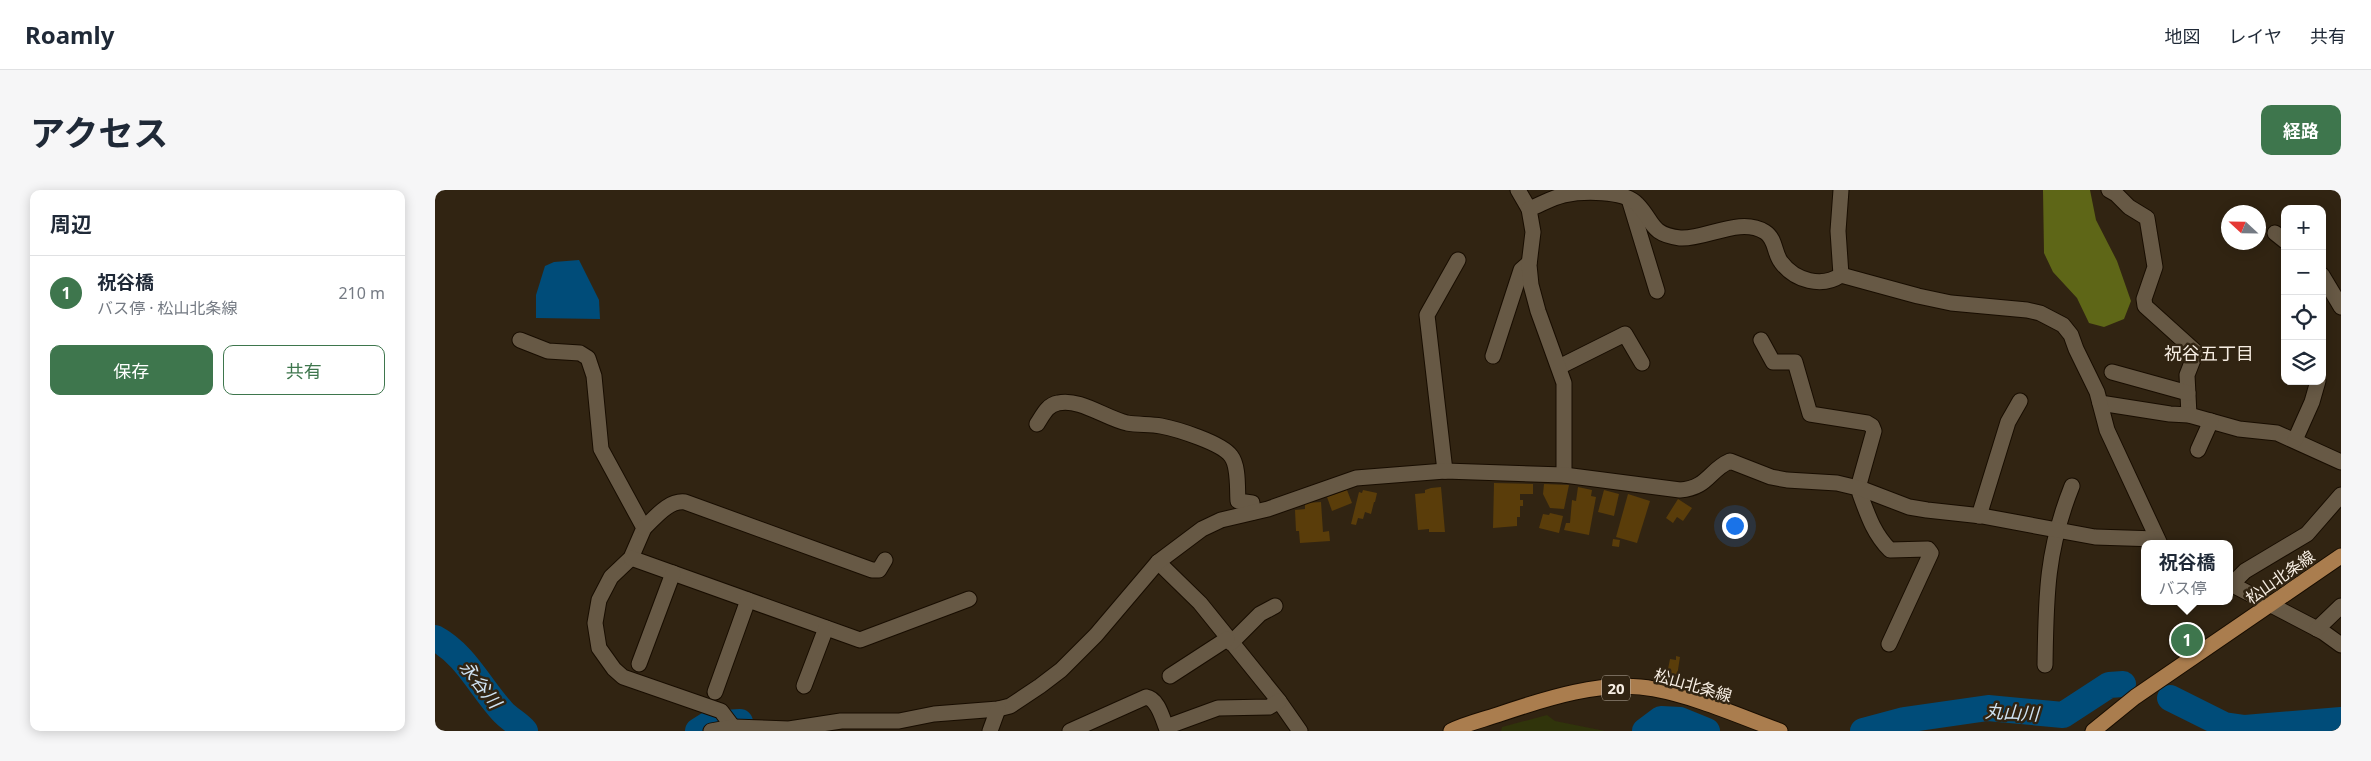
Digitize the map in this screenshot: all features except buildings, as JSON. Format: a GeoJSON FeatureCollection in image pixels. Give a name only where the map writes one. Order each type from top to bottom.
{"type":"FeatureCollection","features":[{"type":"Feature","properties":{"kind":"main road","name":"松山北条線"},"geometry":{"type":"LineString","coordinates":[[2093,731],[2135,697],[2341,556]]}},
{"type":"Feature","properties":{"kind":"main road","name":"松山北条線"},"geometry":{"type":"LineString","coordinates":[[1451,731],[1539,701],[1578,691],[1618,687],[1652,688],[1687,698],[1780,731]]}},
{"type":"Feature","properties":{"kind":"street"},"geometry":{"type":"LineString","coordinates":[[1518,190],[1529,209],[1533,232],[1529,263],[1531,285],[1538,311],[1559,367],[1565,392],[1564,475]]}},
{"type":"Feature","properties":{"kind":"street"},"geometry":{"type":"LineString","coordinates":[[1841,190],[1838,231],[1841,275]]}},
{"type":"Feature","properties":{"kind":"street"},"geometry":{"type":"LineString","coordinates":[[2109,190],[2129,207],[2147,218],[2155,268],[2145,299],[2145,306],[2195,352],[2187,375],[2189,415]]}},
{"type":"Feature","properties":{"kind":"street"},"geometry":{"type":"LineString","coordinates":[[1529,209],[1549,200],[1572,194],[1627,195],[1639,205],[1650,224],[1659,232],[1684,238],[1723,228],[1756,229],[1765,232],[1772,239],[1780,261],[1799,277],[1825,283],[1841,275],[1951,303],[2027,310],[2053,319],[2063,325],[2071,335],[2100,403],[2107,430],[2126,466],[2158,540]]}},
{"type":"Feature","properties":{"kind":"street"},"geometry":{"type":"LineString","coordinates":[[1627,195],[1657,291]]}},
{"type":"Feature","properties":{"kind":"street"},"geometry":{"type":"LineString","coordinates":[[1445,471],[1427,315],[1458,260]]}},
{"type":"Feature","properties":{"kind":"street"},"geometry":{"type":"LineString","coordinates":[[1493,356],[1521,270],[1529,263]]}},
{"type":"Feature","properties":{"kind":"street"},"geometry":{"type":"LineString","coordinates":[[2326,282],[2341,307]]}},
{"type":"Feature","properties":{"kind":"street"},"geometry":{"type":"LineString","coordinates":[[1559,367],[1625,334],[1642,363]]}},
{"type":"Feature","properties":{"kind":"street"},"geometry":{"type":"LineString","coordinates":[[520,340],[548,351],[580,353],[588,358],[594,376],[601,448],[644,528]]}},
{"type":"Feature","properties":{"kind":"street"},"geometry":{"type":"LineString","coordinates":[[1761,340],[1773,362],[1795,362],[1810,414],[1867,423],[1872,426],[1873,431],[1860,489],[1870,524],[1881,541],[1890,550],[1928,549],[1931,553],[1889,644]]}},
{"type":"Feature","properties":{"kind":"street"},"geometry":{"type":"LineString","coordinates":[[2112,372],[2188,393]]}},
{"type":"Feature","properties":{"kind":"street"},"geometry":{"type":"LineString","coordinates":[[2295,440],[2312,402],[2317,385]]}},
{"type":"Feature","properties":{"kind":"street"},"geometry":{"type":"LineString","coordinates":[[1979,516],[2008,422],[2020,401]]}},
{"type":"Feature","properties":{"kind":"street"},"geometry":{"type":"LineString","coordinates":[[1037,424],[1049,406],[1059,402],[1073,402],[1127,423],[1161,426],[1185,433],[1222,448],[1231,455],[1235,463],[1238,501],[1253,503],[1253,512]]}},
{"type":"Feature","properties":{"kind":"street"},"geometry":{"type":"LineString","coordinates":[[2100,403],[2170,414],[2189,415],[2239,429],[2277,433],[2341,462]]}},
{"type":"Feature","properties":{"kind":"street"},"geometry":{"type":"LineString","coordinates":[[2199,450],[2211,421]]}},
{"type":"Feature","properties":{"kind":"street"},"geometry":{"type":"LineString","coordinates":[[711,731],[733,727],[789,729],[841,721],[899,721],[934,714],[998,709],[1023,698],[1061,670],[1096,635],[1158,562],[1202,529],[1221,520],[1268,509],[1356,478],[1445,471],[1564,475],[1680,490],[1693,489],[1703,483],[1722,464],[1730,460],[1779,479],[1837,483],[1860,489],[1909,507],[1979,516],[2095,537],[2141,541]]}},
{"type":"Feature","properties":{"kind":"street"},"geometry":{"type":"LineString","coordinates":[[2045,666],[2046,591],[2049,563],[2055,531],[2071,486]]}},
{"type":"Feature","properties":{"kind":"street"},"geometry":{"type":"LineString","coordinates":[[2233,582],[2245,571],[2307,534],[2341,495]]}},
{"type":"Feature","properties":{"kind":"street"},"geometry":{"type":"LineString","coordinates":[[733,727],[721,711],[623,677],[606,660],[599,648],[595,623],[599,600],[611,577],[631,558],[644,528],[662,510],[680,501],[872,570],[879,570],[885,560]]}},
{"type":"Feature","properties":{"kind":"street"},"geometry":{"type":"LineString","coordinates":[[631,558],[860,640],[969,599]]}},
{"type":"Feature","properties":{"kind":"street"},"geometry":{"type":"LineString","coordinates":[[1158,562],[1200,603],[1279,701],[1300,731]]}},
{"type":"Feature","properties":{"kind":"street"},"geometry":{"type":"LineString","coordinates":[[639,664],[673,573]]}},
{"type":"Feature","properties":{"kind":"street"},"geometry":{"type":"LineString","coordinates":[[2233,585],[2317,629],[2341,645]]}},
{"type":"Feature","properties":{"kind":"street"},"geometry":{"type":"LineString","coordinates":[[715,692],[748,600]]}},
{"type":"Feature","properties":{"kind":"street"},"geometry":{"type":"LineString","coordinates":[[1170,676],[1229,641],[1261,614],[1275,606]]}},
{"type":"Feature","properties":{"kind":"street"},"geometry":{"type":"LineString","coordinates":[[2317,629],[2341,606]]}},
{"type":"Feature","properties":{"kind":"street"},"geometry":{"type":"LineString","coordinates":[[804,686],[825,628]]}},
{"type":"Feature","properties":{"kind":"street"},"geometry":{"type":"LineString","coordinates":[[1070,731],[1146,697],[1153,700],[1166,727],[1218,708],[1269,707],[1279,701]]}},
{"type":"Feature","properties":{"kind":"street"},"geometry":{"type":"LineString","coordinates":[[990,731],[998,709]]}},
{"type":"Feature","properties":{"kind":"green space"},"geometry":{"type":"Polygon","coordinates":[[[2043,190],[2090,190],[2096,220],[2117,261],[2131,301],[2124,319],[2104,327],[2089,323],[2077,298],[2053,272],[2044,253],[2043,190]]]}},
{"type":"Feature","properties":{"kind":"green space"},"geometry":{"type":"Polygon","coordinates":[[[1547,715],[1555,721],[1605,731],[1501,731],[1502,727],[1547,715]]]}},
{"type":"Feature","properties":{"kind":"water"},"geometry":{"type":"Polygon","coordinates":[[[579,260],[599,300],[600,319],[536,318],[536,295],[545,266],[554,262],[579,260]]]}},
{"type":"Feature","properties":{"kind":"waterway","name":"永谷川"},"geometry":{"type":"LineString","coordinates":[[435,638],[446,645],[464,662],[494,702],[525,731]]}},
{"type":"Feature","properties":{"kind":"waterway","name":"丸山川"},"geometry":{"type":"LineString","coordinates":[[1863,731],[1904,720],[1988,708],[2063,715],[2109,685],[2123,684]]}},
{"type":"Feature","properties":{"kind":"waterway","name":"丸山川"},"geometry":{"type":"LineString","coordinates":[[2170,698],[2224,725],[2245,728],[2341,720]]}},
{"type":"Feature","properties":{"kind":"waterway","name":"丸山川"},"geometry":{"type":"LineString","coordinates":[[1645,731],[1661,719],[1680,720],[1707,731]]}},
{"type":"Feature","properties":{"kind":"waterway","name":"永谷川"},"geometry":{"type":"LineString","coordinates":[[698,731],[709,724],[740,722]]}},
{"type":"Feature","properties":{"kind":"place","name":"祝谷橋"},"geometry":{"type":"Point","coordinates":[2187,640]}},
{"type":"Feature","properties":{"kind":"district","name":"祝谷五丁目"},"geometry":{"type":"Point","coordinates":[2209,353]}}]}
